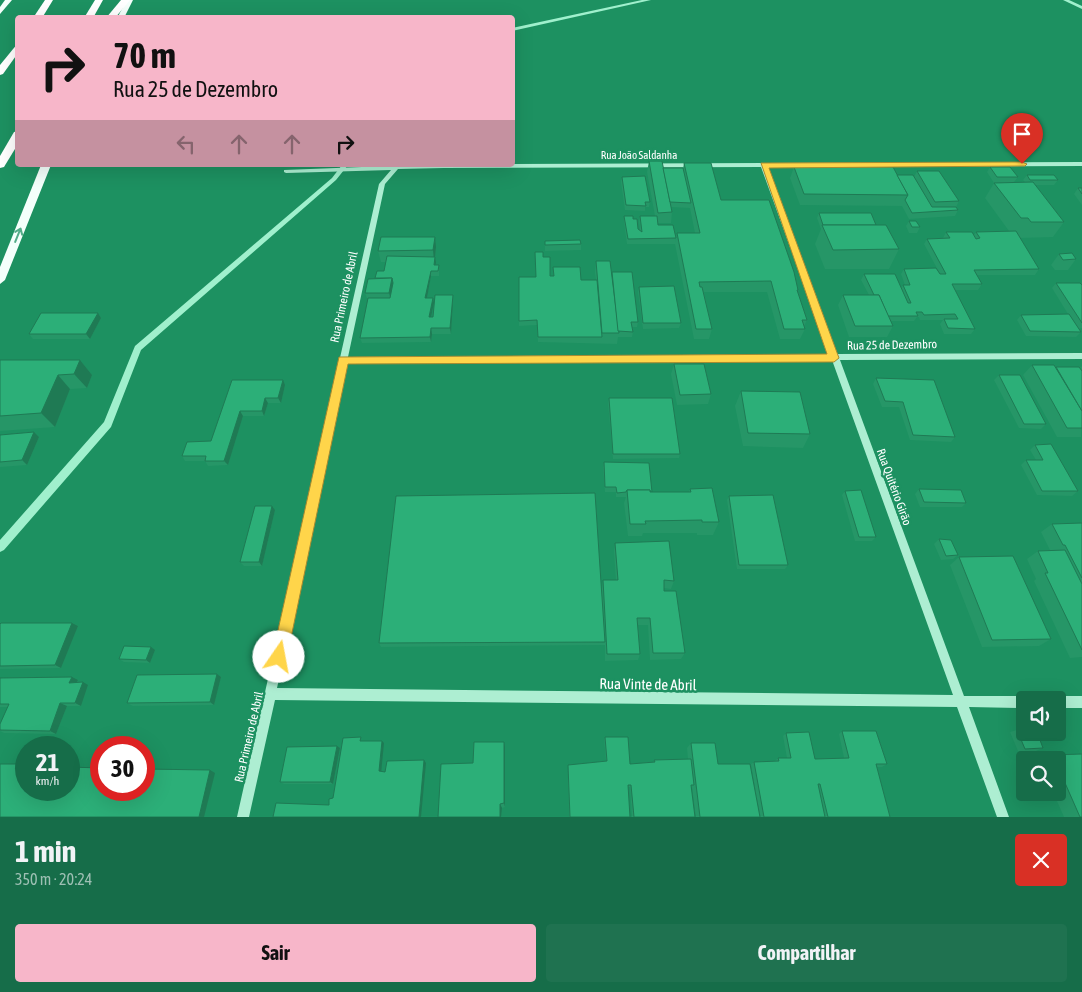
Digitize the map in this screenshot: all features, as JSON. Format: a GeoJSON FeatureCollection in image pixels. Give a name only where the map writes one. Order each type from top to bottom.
{"type":"FeatureCollection","features":[{"type":"Feature","properties":{"kind":"highway"},"geometry":{"type":"LineString","coordinates":[[39,15],[49,0]]}},
{"type":"Feature","properties":{"kind":"highway"},"geometry":{"type":"LineString","coordinates":[[90,15],[99,0]]}},
{"type":"Feature","properties":{"kind":"highway"},"geometry":{"type":"LineString","coordinates":[[113,15],[128,0]]}},
{"type":"Feature","properties":{"kind":"highway"},"geometry":{"type":"LineString","coordinates":[[0,72],[15,50]]}},
{"type":"Feature","properties":{"kind":"highway"},"geometry":{"type":"LineString","coordinates":[[0,165],[15,139]]}},
{"type":"Feature","properties":{"kind":"main road"},"geometry":{"type":"LineString","coordinates":[[0,12],[9,0]]}},
{"type":"Feature","properties":{"kind":"main road"},"geometry":{"type":"LineString","coordinates":[[121,15],[128,0]]}},
{"type":"Feature","properties":{"kind":"main road"},"geometry":{"type":"LineString","coordinates":[[0,280],[45,167]]}},
{"type":"Feature","properties":{"kind":"street","name":"Rua João Saldanha"},"geometry":{"type":"LineString","coordinates":[[515,166],[1082,164]]}},
{"type":"Feature","properties":{"kind":"street","name":"Rua Quitério Girão"},"geometry":{"type":"LineString","coordinates":[[764,165],[960,703],[1004,817]]}},
{"type":"Feature","properties":{"kind":"street","name":"Rua João Saldanha"},"geometry":{"type":"LineString","coordinates":[[286,171],[420,167]]}},
{"type":"Feature","properties":{"kind":"street","name":"Rua Primeiro de Abril"},"geometry":{"type":"LineString","coordinates":[[244,817],[382,184],[396,168]]}},
{"type":"Feature","properties":{"kind":"street","name":"Rua 25 de Dezembro"},"geometry":{"type":"LineString","coordinates":[[343,360],[1082,356]]}},
{"type":"Feature","properties":{"kind":"street","name":"Rua Vinte de Abril"},"geometry":{"type":"LineString","coordinates":[[272,694],[1016,702]]}},
{"type":"Feature","properties":{"kind":"street"},"geometry":{"type":"LineString","coordinates":[[1066,702],[1082,702]]}},
{"type":"Feature","properties":{"kind":"building"},"geometry":{"type":"Polygon","coordinates":[[[649,161],[662,161],[672,212],[658,213],[649,161]]]}},
{"type":"Feature","properties":{"kind":"building"},"geometry":{"type":"Polygon","coordinates":[[[684,163],[711,163],[721,200],[769,200],[794,272],[797,290],[807,320],[802,320],[805,329],[784,329],[771,281],[699,282],[700,287],[702,287],[712,329],[696,329],[677,233],[700,233],[684,163]]]}},
{"type":"Feature","properties":{"kind":"building"},"geometry":{"type":"Polygon","coordinates":[[[794,167],[893,167],[908,195],[804,194],[794,167]]]}},
{"type":"Feature","properties":{"kind":"building"},"geometry":{"type":"Polygon","coordinates":[[[990,167],[1010,167],[1018,177],[997,177],[990,167]]]}},
{"type":"Feature","properties":{"kind":"building"},"geometry":{"type":"Polygon","coordinates":[[[663,168],[683,168],[691,203],[670,202],[663,168]]]}},
{"type":"Feature","properties":{"kind":"building"},"geometry":{"type":"Polygon","coordinates":[[[917,171],[939,171],[959,201],[935,202],[917,171]]]}},
{"type":"Feature","properties":{"kind":"building"},"geometry":{"type":"Polygon","coordinates":[[[897,175],[913,175],[932,207],[956,207],[958,210],[912,213],[905,200],[908,195],[897,175]]]}},
{"type":"Feature","properties":{"kind":"building"},"geometry":{"type":"Polygon","coordinates":[[[1027,175],[1054,175],[1058,180],[1030,180],[1027,175]]]}},
{"type":"Feature","properties":{"kind":"building"},"geometry":{"type":"Polygon","coordinates":[[[645,176],[650,202],[645,202],[646,206],[626,205],[622,177],[645,176]]]}},
{"type":"Feature","properties":{"kind":"building"},"geometry":{"type":"Polygon","coordinates":[[[1033,182],[1064,222],[1031,222],[1028,218],[1021,218],[994,183],[1033,182]]]}},
{"type":"Feature","properties":{"kind":"building"},"geometry":{"type":"Polygon","coordinates":[[[819,213],[871,213],[876,225],[823,225],[819,213]]]}},
{"type":"Feature","properties":{"kind":"building"},"geometry":{"type":"Polygon","coordinates":[[[624,216],[633,216],[633,219],[637,219],[638,229],[642,232],[640,216],[657,216],[658,225],[673,225],[676,238],[628,239],[624,216]]]}},
{"type":"Feature","properties":{"kind":"building"},"geometry":{"type":"Polygon","coordinates":[[[909,221],[916,221],[920,227],[912,227],[909,221]]]}},
{"type":"Feature","properties":{"kind":"building"},"geometry":{"type":"Polygon","coordinates":[[[822,225],[886,225],[899,249],[833,250],[822,225]]]}},
{"type":"Feature","properties":{"kind":"building"},"geometry":{"type":"Polygon","coordinates":[[[1016,231],[1039,269],[974,270],[982,284],[952,284],[975,329],[948,328],[944,319],[958,319],[955,314],[924,315],[922,312],[916,312],[918,316],[888,316],[879,295],[874,295],[864,274],[895,274],[908,303],[911,303],[903,285],[910,285],[904,269],[936,268],[940,274],[946,274],[927,239],[950,238],[946,232],[972,232],[976,239],[980,238],[976,232],[1016,231]]]}},
{"type":"Feature","properties":{"kind":"building"},"geometry":{"type":"Polygon","coordinates":[[[381,237],[435,237],[433,250],[378,251],[381,237]]]}},
{"type":"Feature","properties":{"kind":"building"},"geometry":{"type":"Polygon","coordinates":[[[580,240],[581,244],[545,245],[545,241],[580,240]]]}},
{"type":"Feature","properties":{"kind":"building"},"geometry":{"type":"Polygon","coordinates":[[[535,252],[543,252],[543,257],[550,257],[550,276],[554,276],[553,267],[580,267],[581,280],[597,280],[602,337],[538,337],[537,320],[519,321],[519,277],[536,277],[535,252]]]}},
{"type":"Feature","properties":{"kind":"building"},"geometry":{"type":"Polygon","coordinates":[[[1072,253],[1076,259],[1063,260],[1059,254],[1072,253]]]}},
{"type":"Feature","properties":{"kind":"building"},"geometry":{"type":"Polygon","coordinates":[[[387,256],[435,257],[434,265],[439,265],[438,271],[431,271],[425,298],[433,298],[429,317],[433,317],[435,295],[453,295],[450,328],[431,328],[430,337],[360,338],[368,298],[390,298],[392,278],[375,278],[377,271],[384,271],[387,256]]]}},
{"type":"Feature","properties":{"kind":"building"},"geometry":{"type":"Polygon","coordinates":[[[596,261],[610,261],[619,333],[602,333],[596,261]]]}},
{"type":"Feature","properties":{"kind":"building"},"geometry":{"type":"Polygon","coordinates":[[[612,272],[632,272],[638,322],[631,322],[633,332],[618,331],[612,272]]]}},
{"type":"Feature","properties":{"kind":"building"},"geometry":{"type":"Polygon","coordinates":[[[392,278],[389,293],[365,293],[368,279],[392,278]]]}},
{"type":"Feature","properties":{"kind":"building"},"geometry":{"type":"Polygon","coordinates":[[[1056,283],[1080,283],[1082,285],[1082,323],[1056,283]]]}},
{"type":"Feature","properties":{"kind":"building"},"geometry":{"type":"Polygon","coordinates":[[[674,286],[681,323],[643,323],[639,287],[674,286]]]}},
{"type":"Feature","properties":{"kind":"building"},"geometry":{"type":"Polygon","coordinates":[[[843,295],[879,295],[893,326],[855,326],[843,295]]]}},
{"type":"Feature","properties":{"kind":"building"},"geometry":{"type":"Polygon","coordinates":[[[41,313],[98,313],[86,334],[29,334],[41,313]]]}},
{"type":"Feature","properties":{"kind":"building"},"geometry":{"type":"Polygon","coordinates":[[[1069,314],[1081,332],[1030,331],[1021,315],[1069,314]]]}},
{"type":"Feature","properties":{"kind":"building"},"geometry":{"type":"Polygon","coordinates":[[[0,360],[80,360],[74,374],[58,375],[41,413],[0,416],[0,360]]]}},
{"type":"Feature","properties":{"kind":"building"},"geometry":{"type":"Polygon","coordinates":[[[674,364],[704,364],[711,394],[680,395],[674,364]]]}},
{"type":"Feature","properties":{"kind":"building"},"geometry":{"type":"Polygon","coordinates":[[[1032,365],[1054,365],[1082,411],[1082,428],[1067,428],[1032,365]]]}},
{"type":"Feature","properties":{"kind":"building"},"geometry":{"type":"Polygon","coordinates":[[[1056,367],[1079,367],[1082,371],[1082,411],[1056,367]]]}},
{"type":"Feature","properties":{"kind":"building"},"geometry":{"type":"Polygon","coordinates":[[[999,375],[1020,375],[1046,424],[1024,424],[999,375]]]}},
{"type":"Feature","properties":{"kind":"building"},"geometry":{"type":"Polygon","coordinates":[[[876,378],[934,380],[955,437],[913,435],[903,402],[885,401],[876,378]]]}},
{"type":"Feature","properties":{"kind":"building"},"geometry":{"type":"Polygon","coordinates":[[[232,380],[283,380],[278,398],[265,398],[262,411],[240,411],[224,461],[205,461],[206,456],[182,456],[187,442],[211,441],[232,380]]]}},
{"type":"Feature","properties":{"kind":"building"},"geometry":{"type":"Polygon","coordinates":[[[741,391],[800,392],[810,434],[748,433],[741,391]]]}},
{"type":"Feature","properties":{"kind":"building"},"geometry":{"type":"Polygon","coordinates":[[[609,398],[672,398],[680,454],[613,454],[609,398]]]}},
{"type":"Feature","properties":{"kind":"building"},"geometry":{"type":"Polygon","coordinates":[[[34,432],[22,460],[0,462],[0,435],[34,432]]]}},
{"type":"Feature","properties":{"kind":"building"},"geometry":{"type":"Polygon","coordinates":[[[1051,444],[1078,491],[1042,491],[1026,460],[1043,460],[1035,445],[1051,444]]]}},
{"type":"Feature","properties":{"kind":"building"},"geometry":{"type":"Polygon","coordinates":[[[604,462],[649,463],[652,492],[650,490],[627,490],[626,492],[617,493],[616,487],[605,487],[604,462]]]}},
{"type":"Feature","properties":{"kind":"building"},"geometry":{"type":"Polygon","coordinates":[[[712,488],[719,522],[702,522],[702,520],[645,521],[646,524],[630,524],[627,490],[691,492],[690,489],[712,488]]]}},
{"type":"Feature","properties":{"kind":"building"},"geometry":{"type":"Polygon","coordinates":[[[919,489],[961,490],[966,503],[924,502],[919,489]]]}},
{"type":"Feature","properties":{"kind":"building"},"geometry":{"type":"Polygon","coordinates":[[[861,490],[876,537],[859,537],[845,491],[861,490]]]}},
{"type":"Feature","properties":{"kind":"building"},"geometry":{"type":"Polygon","coordinates":[[[595,493],[605,642],[379,643],[396,496],[595,493]]]}},
{"type":"Feature","properties":{"kind":"building"},"geometry":{"type":"Polygon","coordinates":[[[773,495],[788,565],[739,565],[729,496],[773,495]]]}},
{"type":"Feature","properties":{"kind":"building"},"geometry":{"type":"Polygon","coordinates":[[[255,506],[272,506],[259,562],[240,562],[255,506]]]}},
{"type":"Feature","properties":{"kind":"building"},"geometry":{"type":"Polygon","coordinates":[[[1082,523],[1082,578],[1052,524],[1082,523]]]}},
{"type":"Feature","properties":{"kind":"building"},"geometry":{"type":"Polygon","coordinates":[[[939,539],[951,540],[958,555],[946,556],[939,539]]]}},
{"type":"Feature","properties":{"kind":"building"},"geometry":{"type":"Polygon","coordinates":[[[669,541],[674,581],[664,580],[664,591],[676,591],[685,653],[653,653],[650,618],[637,618],[640,654],[607,654],[603,580],[618,580],[615,543],[669,541]]]}},
{"type":"Feature","properties":{"kind":"building"},"geometry":{"type":"Polygon","coordinates":[[[1065,550],[1082,584],[1082,650],[1045,573],[1048,573],[1038,551],[1065,550]]]}},
{"type":"Feature","properties":{"kind":"building"},"geometry":{"type":"Polygon","coordinates":[[[1013,556],[1051,639],[992,640],[959,557],[1013,556]]]}},
{"type":"Feature","properties":{"kind":"building"},"geometry":{"type":"Polygon","coordinates":[[[1,623],[72,623],[55,665],[0,666],[1,623]]]}},
{"type":"Feature","properties":{"kind":"building"},"geometry":{"type":"Polygon","coordinates":[[[124,646],[151,647],[146,660],[119,659],[124,646]]]}},
{"type":"Feature","properties":{"kind":"building"},"geometry":{"type":"Polygon","coordinates":[[[217,674],[210,702],[127,703],[137,675],[217,674]]]}},
{"type":"Feature","properties":{"kind":"building"},"geometry":{"type":"Polygon","coordinates":[[[72,677],[69,683],[83,682],[75,703],[60,703],[50,731],[0,730],[0,724],[9,704],[0,704],[0,678],[72,677]]]}},
{"type":"Feature","properties":{"kind":"building"},"geometry":{"type":"Polygon","coordinates":[[[842,731],[876,731],[887,764],[876,764],[890,817],[828,817],[820,784],[818,784],[825,817],[764,817],[754,762],[779,761],[778,758],[791,758],[786,733],[809,732],[815,759],[849,758],[842,731]]]}},
{"type":"Feature","properties":{"kind":"building"},"geometry":{"type":"Polygon","coordinates":[[[361,737],[360,741],[382,741],[379,771],[385,772],[387,761],[424,760],[419,817],[273,817],[276,803],[329,805],[329,799],[333,798],[343,738],[361,737]]]}},
{"type":"Feature","properties":{"kind":"building"},"geometry":{"type":"Polygon","coordinates":[[[605,737],[628,737],[630,764],[655,762],[654,760],[691,759],[694,785],[691,785],[695,817],[634,817],[631,785],[628,785],[630,817],[570,817],[568,765],[607,761],[605,737]]]}},
{"type":"Feature","properties":{"kind":"building"},"geometry":{"type":"Polygon","coordinates":[[[1022,741],[1040,741],[1043,748],[1025,749],[1022,741]]]}},
{"type":"Feature","properties":{"kind":"building"},"geometry":{"type":"Polygon","coordinates":[[[474,742],[504,742],[504,803],[500,804],[500,817],[438,817],[441,764],[473,763],[474,742]]]}},
{"type":"Feature","properties":{"kind":"building"},"geometry":{"type":"Polygon","coordinates":[[[691,743],[715,743],[718,764],[750,764],[760,817],[700,817],[691,743]]]}},
{"type":"Feature","properties":{"kind":"building"},"geometry":{"type":"Polygon","coordinates":[[[337,746],[330,782],[280,782],[287,747],[337,746]]]}},
{"type":"Feature","properties":{"kind":"building"},"geometry":{"type":"Polygon","coordinates":[[[1082,754],[1082,817],[1080,817],[1066,785],[1066,755],[1082,754]]]}},
{"type":"Feature","properties":{"kind":"building"},"geometry":{"type":"Polygon","coordinates":[[[0,764],[15,764],[15,801],[80,801],[80,767],[90,768],[90,801],[155,801],[155,769],[210,770],[199,817],[0,817],[0,764]]]}},
{"type":"Feature","properties":{"kind":"waterway"},"geometry":{"type":"LineString","coordinates":[[515,29],[649,0]]}},
{"type":"Feature","properties":{"kind":"waterway"},"geometry":{"type":"LineString","coordinates":[[1065,0],[1082,8]]}},
{"type":"Feature","properties":{"kind":"waterway"},"geometry":{"type":"LineString","coordinates":[[0,547],[108,424],[138,348],[334,179],[343,167]]}},
{"type":"Feature","properties":{"kind":"route"},"geometry":{"type":"LineString","coordinates":[[279,657],[343,360],[834,358],[764,165],[1022,164]]}}]}
